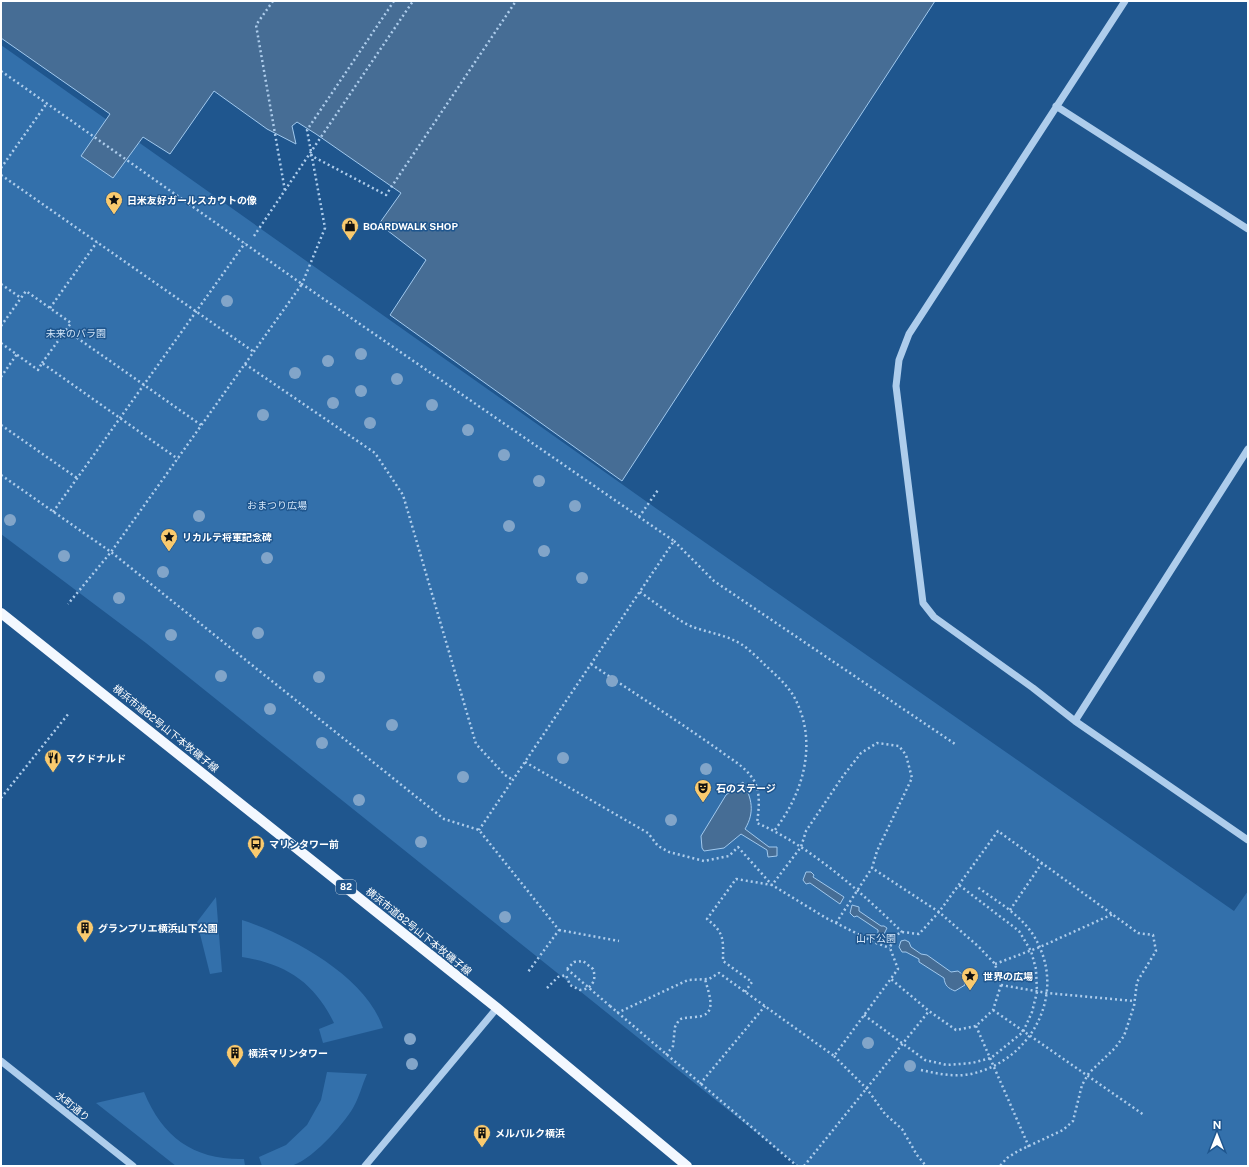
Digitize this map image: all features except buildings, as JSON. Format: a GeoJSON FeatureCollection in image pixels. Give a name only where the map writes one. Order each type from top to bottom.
{"type":"FeatureCollection","features":[{"type":"Feature","properties":{"kind":"main road","name":"横浜市道82号山下本牧磯子線"},"geometry":{"type":"LineString","coordinates":[[1,613],[497,1008],[687,1166]]}},
{"type":"Feature","properties":{"kind":"street"},"geometry":{"type":"LineString","coordinates":[[1125,1],[909,334],[899,360],[896,386],[923,603],[934,617],[1033,688],[1075,721],[1248,840]]}},
{"type":"Feature","properties":{"kind":"street"},"geometry":{"type":"LineString","coordinates":[[1056,106],[1248,229]]}},
{"type":"Feature","properties":{"kind":"street"},"geometry":{"type":"LineString","coordinates":[[1075,721],[1248,449]]}},
{"type":"Feature","properties":{"kind":"street"},"geometry":{"type":"LineString","coordinates":[[365,1166],[497,1008]]}},
{"type":"Feature","properties":{"kind":"street","name":"水町通り"},"geometry":{"type":"LineString","coordinates":[[1,1061],[133,1166]]}},
{"type":"Feature","properties":{"kind":"path"},"geometry":{"type":"LineString","coordinates":[[273,1],[256,25],[285,192]]}},
{"type":"Feature","properties":{"kind":"path"},"geometry":{"type":"LineString","coordinates":[[68,604],[111,552],[302,284],[325,228],[307,130],[394,1]]}},
{"type":"Feature","properties":{"kind":"path"},"geometry":{"type":"LineString","coordinates":[[254,236],[413,1]]}},
{"type":"Feature","properties":{"kind":"path"},"geometry":{"type":"LineString","coordinates":[[310,155],[386,195],[516,1]]}},
{"type":"Feature","properties":{"kind":"path"},"geometry":{"type":"LineString","coordinates":[[1,71],[302,284],[674,541],[714,581],[955,744]]}},
{"type":"Feature","properties":{"kind":"path"},"geometry":{"type":"LineString","coordinates":[[1,168],[47,103]]}},
{"type":"Feature","properties":{"kind":"path"},"geometry":{"type":"LineString","coordinates":[[1,175],[254,352]]}},
{"type":"Feature","properties":{"kind":"path"},"geometry":{"type":"LineString","coordinates":[[50,308],[97,242]]}},
{"type":"Feature","properties":{"kind":"path"},"geometry":{"type":"LineString","coordinates":[[53,512],[245,243]]}},
{"type":"Feature","properties":{"kind":"path"},"geometry":{"type":"LineString","coordinates":[[1,284],[21,298]]}},
{"type":"Feature","properties":{"kind":"path"},"geometry":{"type":"LineString","coordinates":[[1,326],[26,291],[71,323],[38,370],[1,343]]}},
{"type":"Feature","properties":{"kind":"path"},"geometry":{"type":"LineString","coordinates":[[66,330],[201,425]]}},
{"type":"Feature","properties":{"kind":"path"},"geometry":{"type":"LineString","coordinates":[[1,377],[17,354]]}},
{"type":"Feature","properties":{"kind":"path"},"geometry":{"type":"LineString","coordinates":[[42,363],[178,459]]}},
{"type":"Feature","properties":{"kind":"path"},"geometry":{"type":"LineString","coordinates":[[245,364],[375,452],[403,496],[476,744],[505,775],[513,780]]}},
{"type":"Feature","properties":{"kind":"path"},"geometry":{"type":"LineString","coordinates":[[1,424],[77,478]]}},
{"type":"Feature","properties":{"kind":"path"},"geometry":{"type":"LineString","coordinates":[[1,475],[111,552],[444,819],[479,830],[559,930],[619,941]]}},
{"type":"Feature","properties":{"kind":"path"},"geometry":{"type":"LineString","coordinates":[[639,517],[658,490]]}},
{"type":"Feature","properties":{"kind":"path"},"geometry":{"type":"LineString","coordinates":[[479,830],[674,541]]}},
{"type":"Feature","properties":{"kind":"path"},"geometry":{"type":"LineString","coordinates":[[640,592],[692,627],[720,634],[742,645],[779,678],[793,695],[802,715],[806,734],[806,753],[802,778],[793,804],[774,831]]}},
{"type":"Feature","properties":{"kind":"path"},"geometry":{"type":"LineString","coordinates":[[591,664],[715,747],[746,770],[754,780],[758,794],[759,810],[757,823],[802,847],[856,890],[902,932]]}},
{"type":"Feature","properties":{"kind":"path"},"geometry":{"type":"LineString","coordinates":[[1,798],[68,713]]}},
{"type":"Feature","properties":{"kind":"path"},"geometry":{"type":"LineString","coordinates":[[772,885],[802,847],[806,831],[843,776],[861,753],[877,743],[899,746],[906,755],[912,778],[909,789],[878,851],[872,868],[856,890],[836,923]]}},
{"type":"Feature","properties":{"kind":"path"},"geometry":{"type":"LineString","coordinates":[[525,762],[648,833],[658,846],[669,852],[704,861],[729,856],[738,847],[772,885],[836,923],[876,943],[890,948]]}},
{"type":"Feature","properties":{"kind":"path"},"geometry":{"type":"LineString","coordinates":[[834,1056],[898,970],[890,948],[894,936],[902,932],[919,934],[939,912],[998,831],[1138,933],[1153,935],[1156,951],[1137,982],[1130,1021],[1124,1036],[1087,1077],[1082,1085],[1073,1121],[1063,1130],[1007,1158],[1000,1166]]}},
{"type":"Feature","properties":{"kind":"path"},"geometry":{"type":"LineString","coordinates":[[1010,910],[1042,863]]}},
{"type":"Feature","properties":{"kind":"path"},"geometry":{"type":"LineString","coordinates":[[872,868],[939,912],[979,947],[995,964],[1001,985],[993,1010],[976,1026],[956,1030],[929,1012],[891,979]]}},
{"type":"Feature","properties":{"kind":"path"},"geometry":{"type":"LineString","coordinates":[[745,992],[752,982],[723,961],[724,945],[721,932],[707,919],[736,879],[772,885]]}},
{"type":"Feature","properties":{"kind":"path"},"geometry":{"type":"LineString","coordinates":[[864,1015],[903,1046],[925,1060],[947,1065],[972,1063],[991,1058],[1023,1032],[1032,1012],[1037,992],[1036,969],[1031,951],[1019,932],[959,885]]}},
{"type":"Feature","properties":{"kind":"path"},"geometry":{"type":"LineString","coordinates":[[921,1070],[958,1076],[974,1074],[994,1066],[1010,1057],[1038,1026],[1047,993],[1048,970],[1040,947],[1023,921],[976,886]]}},
{"type":"Feature","properties":{"kind":"path"},"geometry":{"type":"LineString","coordinates":[[995,964],[1031,951],[1113,914]]}},
{"type":"Feature","properties":{"kind":"path"},"geometry":{"type":"LineString","coordinates":[[528,972],[559,930]]}},
{"type":"Feature","properties":{"kind":"path"},"geometry":{"type":"LineString","coordinates":[[547,988],[558,977],[566,975],[570,985],[580,990],[590,986],[595,979],[593,968],[583,961],[574,962],[567,970],[610,1006],[700,1084],[797,1166]]}},
{"type":"Feature","properties":{"kind":"path"},"geometry":{"type":"LineString","coordinates":[[617,1013],[688,980],[705,979],[720,973],[834,1056],[867,1089],[885,1114],[902,1130],[917,1155],[926,1166]]}},
{"type":"Feature","properties":{"kind":"path"},"geometry":{"type":"LineString","coordinates":[[666,1055],[673,1046],[675,1027],[679,1020],[701,1017],[710,1010],[711,1003],[705,979]]}},
{"type":"Feature","properties":{"kind":"path"},"geometry":{"type":"LineString","coordinates":[[1001,985],[1037,992],[1134,1001]]}},
{"type":"Feature","properties":{"kind":"path"},"geometry":{"type":"LineString","coordinates":[[700,1084],[765,1006]]}},
{"type":"Feature","properties":{"kind":"path"},"geometry":{"type":"LineString","coordinates":[[993,1010],[1087,1077],[1144,1115]]}},
{"type":"Feature","properties":{"kind":"path"},"geometry":{"type":"LineString","coordinates":[[804,1166],[903,1046],[929,1012]]}},
{"type":"Feature","properties":{"kind":"path"},"geometry":{"type":"LineString","coordinates":[[976,1026],[1029,1147]]}},
{"type":"Feature","properties":{"kind":"green space","name":"山下公園"},"geometry":{"type":"Polygon","coordinates":[[[1,45],[657,509],[1234,911],[1248,891],[1248,1166],[798,1166],[146,643],[1,534],[1,45]]]}},
{"type":"Feature","properties":{"kind":"green space"},"geometry":{"type":"Polygon","coordinates":[[[216,897],[222,972],[210,974],[197,922],[216,897]]]}},
{"type":"Feature","properties":{"kind":"green space"},"geometry":{"type":"Polygon","coordinates":[[[242,920],[282,936],[304,947],[344,975],[361,991],[374,1009],[383,1028],[323,1043],[319,1029],[334,1023],[326,1009],[308,986],[297,977],[272,964],[242,957],[242,920]]]}},
{"type":"Feature","properties":{"kind":"green space"},"geometry":{"type":"Polygon","coordinates":[[[327,1072],[367,1074],[353,1108],[342,1124],[316,1151],[298,1163],[290,1166],[262,1166],[259,1157],[286,1145],[307,1125],[321,1100],[327,1072]]]}},
{"type":"Feature","properties":{"kind":"green space"},"geometry":{"type":"Polygon","coordinates":[[[144,1092],[161,1122],[171,1134],[182,1143],[195,1150],[210,1155],[244,1159],[245,1166],[176,1166],[96,1103],[144,1092]]]}},
{"type":"Feature","properties":{"kind":"shaded area"},"geometry":{"type":"Polygon","coordinates":[[[1,1],[935,1],[622,481],[390,315],[426,260],[379,224],[401,193],[297,122],[292,126],[296,144],[267,129],[214,91],[170,154],[143,137],[113,178],[81,156],[110,114],[1,38],[1,1]]]}},
{"type":"Feature","properties":{"kind":"shaded area"},"geometry":{"type":"Polygon","coordinates":[[[743,782],[749,794],[751,806],[750,817],[745,829],[769,847],[777,847],[777,856],[768,857],[767,850],[741,834],[724,848],[704,851],[702,848],[701,836],[726,795],[743,782]]]}},
{"type":"Feature","properties":{"kind":"shaded area"},"geometry":{"type":"Polygon","coordinates":[[[806,872],[811,872],[814,875],[813,877],[844,897],[840,904],[810,883],[806,884],[803,880],[806,872]]]}},
{"type":"Feature","properties":{"kind":"shaded area"},"geometry":{"type":"Polygon","coordinates":[[[852,905],[859,907],[859,911],[881,926],[887,928],[884,934],[881,935],[878,933],[878,930],[857,916],[854,917],[850,913],[852,905]]]}},
{"type":"Feature","properties":{"kind":"shaded area"},"geometry":{"type":"Polygon","coordinates":[[[905,940],[909,942],[911,947],[921,954],[927,955],[951,972],[958,971],[962,974],[965,985],[955,991],[949,988],[945,983],[944,978],[919,962],[919,959],[906,952],[902,952],[899,947],[901,941],[905,940]]]}},
{"type":"Feature","properties":{"kind":"place","name":"日米友好ガールスカウトの像"},"geometry":{"type":"Point","coordinates":[114,215]}},
{"type":"Feature","properties":{"kind":"place","name":"BOARDWALK SHOP"},"geometry":{"type":"Point","coordinates":[350,241]}},
{"type":"Feature","properties":{"kind":"place","name":"リカルテ将軍記念碑"},"geometry":{"type":"Point","coordinates":[169,552]}},
{"type":"Feature","properties":{"kind":"place","name":"マクドナルド"},"geometry":{"type":"Point","coordinates":[53,773]}},
{"type":"Feature","properties":{"kind":"place","name":"石のステージ"},"geometry":{"type":"Point","coordinates":[703,803]}},
{"type":"Feature","properties":{"kind":"place","name":"マリンタワー前"},"geometry":{"type":"Point","coordinates":[256,859]}},
{"type":"Feature","properties":{"kind":"place","name":"グランプリエ横浜山下公園"},"geometry":{"type":"Point","coordinates":[85,943]}},
{"type":"Feature","properties":{"kind":"place","name":"世界の広場"},"geometry":{"type":"Point","coordinates":[970,991]}},
{"type":"Feature","properties":{"kind":"place","name":"横浜マリンタワー"},"geometry":{"type":"Point","coordinates":[235,1068]}},
{"type":"Feature","properties":{"kind":"place","name":"メルパルク横浜"},"geometry":{"type":"Point","coordinates":[482,1148]}},
{"type":"Feature","properties":{"kind":"park label","name":"未来のバラ園"},"geometry":{"type":"Point","coordinates":[76,333]}},
{"type":"Feature","properties":{"kind":"park label","name":"おまつり広場"},"geometry":{"type":"Point","coordinates":[277,505]}}]}
